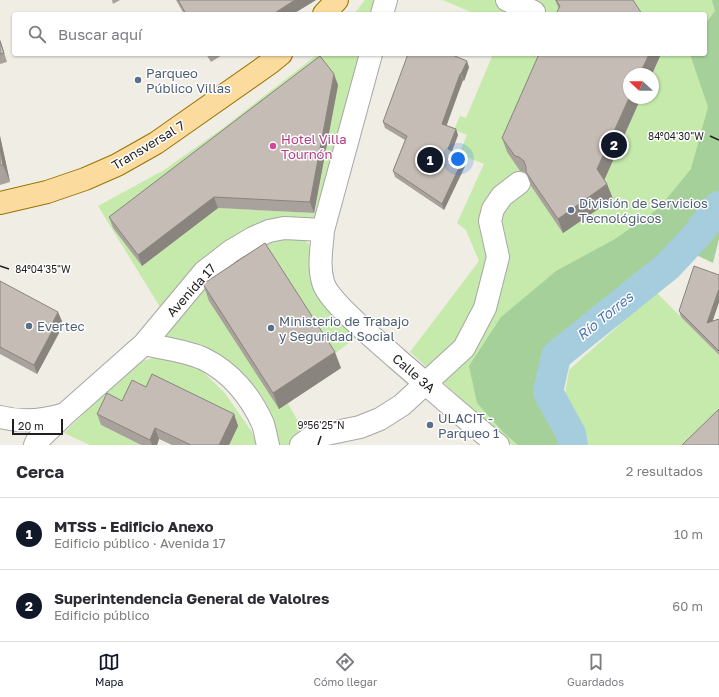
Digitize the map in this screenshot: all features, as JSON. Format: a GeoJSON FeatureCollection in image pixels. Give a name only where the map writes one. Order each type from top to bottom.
{"type":"FeatureCollection","features":[{"type":"Feature","properties":{"kind":"main road"},"geometry":{"type":"LineString","coordinates":[[326,12],[337,0]]}},
{"type":"Feature","properties":{"kind":"main road","name":"Transversal 7"},"geometry":{"type":"LineString","coordinates":[[0,203],[48,192],[85,179],[117,165],[156,143],[279,56]]}},
{"type":"Feature","properties":{"kind":"street"},"geometry":{"type":"LineString","coordinates":[[383,12],[386,0]]}},
{"type":"Feature","properties":{"kind":"street"},"geometry":{"type":"LineString","coordinates":[[507,0],[534,12]]}},
{"type":"Feature","properties":{"kind":"street"},"geometry":{"type":"LineString","coordinates":[[323,230],[370,56]]}},
{"type":"Feature","properties":{"kind":"street"},"geometry":{"type":"LineString","coordinates":[[301,445],[312,437],[360,428],[380,419],[402,405],[464,348],[484,308],[498,257],[490,221],[493,209],[502,196],[519,183]]}},
{"type":"Feature","properties":{"kind":"street","name":"Avenida 17"},"geometry":{"type":"LineString","coordinates":[[39,444],[65,414],[144,344],[204,272],[231,251],[253,238],[269,231],[284,228],[323,230]]}},
{"type":"Feature","properties":{"kind":"street","name":"Calle 3A"},"geometry":{"type":"LineString","coordinates":[[323,230],[320,261],[323,283],[334,301],[426,384],[498,445]]}},
{"type":"Feature","properties":{"kind":"street"},"geometry":{"type":"LineString","coordinates":[[144,344],[203,358],[226,372],[239,386],[253,406],[263,425],[268,445]]}},
{"type":"Feature","properties":{"kind":"street"},"geometry":{"type":"LineString","coordinates":[[0,419],[29,421],[47,419],[65,414]]}},
{"type":"Feature","properties":{"kind":"street"},"geometry":{"type":"LineString","coordinates":[[0,419],[39,444]]}},
{"type":"Feature","properties":{"kind":"green space"},"geometry":{"type":"Polygon","coordinates":[[[365,0],[381,0],[378,12],[356,12],[365,0]]]}},
{"type":"Feature","properties":{"kind":"green space"},"geometry":{"type":"Polygon","coordinates":[[[443,0],[576,0],[563,12],[470,12],[443,0]]]}},
{"type":"Feature","properties":{"kind":"green space"},"geometry":{"type":"Polygon","coordinates":[[[629,0],[719,0],[719,190],[555,336],[542,397],[562,445],[512,445],[410,352],[479,261],[466,230],[457,223],[484,164],[459,154],[467,135],[454,130],[460,116],[466,118],[492,56],[549,56],[507,152],[564,233],[603,183],[638,104],[659,104],[659,68],[655,68],[660,56],[707,56],[707,12],[637,12],[629,0]]]}},
{"type":"Feature","properties":{"kind":"green space"},"geometry":{"type":"Polygon","coordinates":[[[712,0],[719,0],[719,239],[713,263],[684,249],[668,266],[556,356],[548,392],[568,445],[518,445],[504,433],[477,403],[469,366],[501,317],[556,271],[615,239],[659,208],[691,169],[708,107],[691,56],[707,56],[707,21],[715,11],[712,0]]]}},
{"type":"Feature","properties":{"kind":"green space"},"geometry":{"type":"Polygon","coordinates":[[[315,56],[364,56],[316,222],[286,220],[246,228],[216,249],[160,307],[98,206],[164,170],[223,128],[315,56]],[[338,85],[218,208],[314,213],[338,85]]]}},
{"type":"Feature","properties":{"kind":"green space"},"geometry":{"type":"Polygon","coordinates":[[[293,237],[303,239],[309,244],[312,278],[358,336],[333,355],[288,404],[305,433],[291,445],[275,445],[269,416],[161,337],[212,274],[249,249],[293,237]]]}},
{"type":"Feature","properties":{"kind":"green space"},"geometry":{"type":"Polygon","coordinates":[[[656,292],[719,355],[719,420],[695,445],[580,445],[580,430],[563,406],[569,370],[656,292]]]}},
{"type":"Feature","properties":{"kind":"green space"},"geometry":{"type":"Polygon","coordinates":[[[153,358],[179,360],[199,368],[224,392],[252,432],[257,445],[229,445],[238,425],[101,425],[141,445],[90,445],[64,433],[135,363],[153,358]]]}},
{"type":"Feature","properties":{"kind":"building"},"geometry":{"type":"Polygon","coordinates":[[[178,0],[295,0],[276,12],[185,12],[178,0]]]}},
{"type":"Feature","properties":{"kind":"building"},"geometry":{"type":"Polygon","coordinates":[[[556,0],[633,0],[641,12],[557,12],[560,6],[556,0]]]}},
{"type":"Feature","properties":{"kind":"building"},"geometry":{"type":"Polygon","coordinates":[[[0,41],[4,53],[0,54],[0,41]]]}},
{"type":"Feature","properties":{"kind":"building","name":"Hotel Villa Tournón"},"geometry":{"type":"Polygon","coordinates":[[[320,56],[334,74],[310,202],[214,197],[138,255],[109,217],[320,56]]]}},
{"type":"Feature","properties":{"kind":"building"},"geometry":{"type":"Polygon","coordinates":[[[407,56],[455,56],[467,61],[460,74],[442,124],[456,129],[448,149],[464,157],[442,204],[393,171],[407,136],[383,122],[407,56]]]}},
{"type":"Feature","properties":{"kind":"building"},"geometry":{"type":"Polygon","coordinates":[[[538,56],[648,56],[643,68],[623,68],[623,104],[626,104],[597,169],[607,184],[558,219],[526,172],[524,161],[515,156],[502,138],[538,56]]]}},
{"type":"Feature","properties":{"kind":"building"},"geometry":{"type":"Polygon","coordinates":[[[0,149],[3,165],[0,165],[0,149]]]}},
{"type":"Feature","properties":{"kind":"building","name":"Ministerio de Trabajo y Seguridad Social"},"geometry":{"type":"Polygon","coordinates":[[[265,243],[335,352],[273,393],[203,284],[265,243]]]}},
{"type":"Feature","properties":{"kind":"building"},"geometry":{"type":"Polygon","coordinates":[[[694,266],[719,275],[719,289],[707,323],[719,319],[719,351],[679,311],[694,266]]]}},
{"type":"Feature","properties":{"kind":"building","name":"Evertec"},"geometry":{"type":"Polygon","coordinates":[[[0,281],[58,312],[53,322],[56,324],[34,365],[0,347],[0,281]]]}},
{"type":"Feature","properties":{"kind":"building"},"geometry":{"type":"Polygon","coordinates":[[[152,374],[234,414],[219,445],[191,445],[155,428],[150,440],[97,414],[107,393],[122,401],[132,380],[146,387],[152,374]]]}},
{"type":"Feature","properties":{"kind":"building"},"geometry":{"type":"Polygon","coordinates":[[[719,409],[719,445],[682,445],[719,409]]]}},
{"type":"Feature","properties":{"kind":"waterway","name":"Río Torres"},"geometry":{"type":"LineString","coordinates":[[573,445],[571,434],[548,392],[556,356],[668,266],[696,236],[719,206]]}},
{"type":"Feature","properties":{"kind":"place","name":"Parqueo Público Villas"},"geometry":{"type":"Point","coordinates":[138,80]}},
{"type":"Feature","properties":{"kind":"place","name":"Superintendencia General de Valolres"},"geometry":{"type":"Point","coordinates":[614,145]}},
{"type":"Feature","properties":{"kind":"place","name":"Hotel Villa Tournón"},"geometry":{"type":"Point","coordinates":[273,146]}},
{"type":"Feature","properties":{"kind":"place","name":"MTSS - Edificio Anexo"},"geometry":{"type":"Point","coordinates":[430,160]}},
{"type":"Feature","properties":{"kind":"place","name":"División de Servicios Tecnológicos"},"geometry":{"type":"Point","coordinates":[571,210]}},
{"type":"Feature","properties":{"kind":"place","name":"Evertec"},"geometry":{"type":"Point","coordinates":[29,326]}},
{"type":"Feature","properties":{"kind":"place","name":"Ministerio de Trabajo y Seguridad Social"},"geometry":{"type":"Point","coordinates":[271,328]}},
{"type":"Feature","properties":{"kind":"place","name":"ULACIT - Parqueo 1"},"geometry":{"type":"Point","coordinates":[430,425]}}]}
